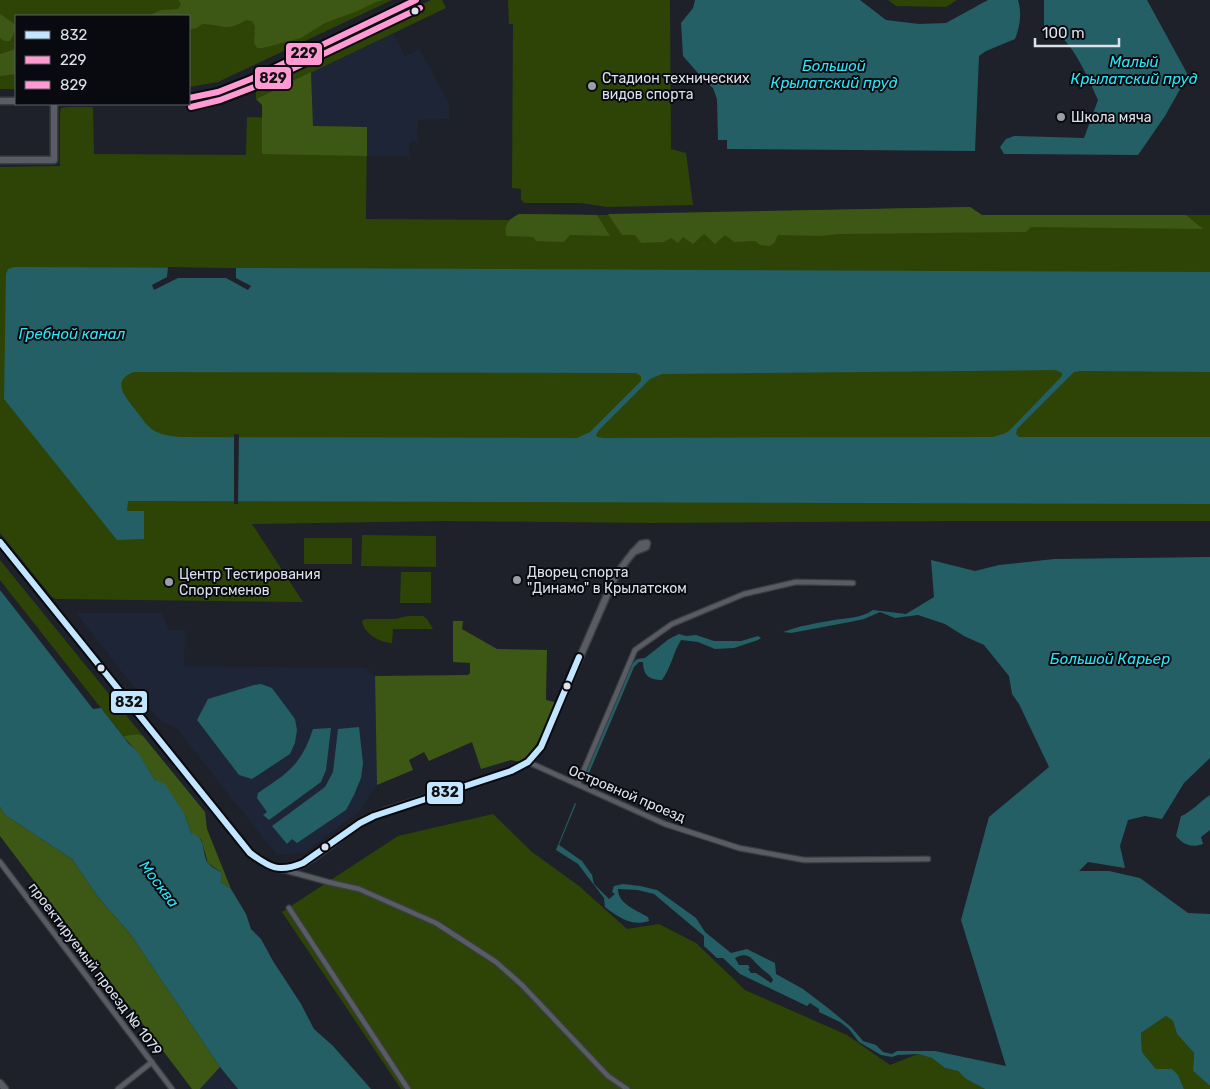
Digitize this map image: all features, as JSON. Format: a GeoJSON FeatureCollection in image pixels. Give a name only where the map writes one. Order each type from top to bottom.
{"type":"FeatureCollection","features":[{"type":"Feature","properties":{"kind":"street"},"geometry":{"type":"LineString","coordinates":[[190,98],[218,92],[251,79],[416,0]]}},
{"type":"Feature","properties":{"kind":"street"},"geometry":{"type":"LineString","coordinates":[[0,101],[15,101]]}},
{"type":"Feature","properties":{"kind":"street"},"geometry":{"type":"LineString","coordinates":[[0,160],[54,160],[54,105]]}},
{"type":"Feature","properties":{"kind":"street"},"geometry":{"type":"LineString","coordinates":[[0,542],[250,853],[268,865],[358,889],[436,923],[496,962],[522,986],[608,1076],[627,1089]]}},
{"type":"Feature","properties":{"kind":"street"},"geometry":{"type":"LineString","coordinates":[[283,870],[295,868],[309,860],[372,816],[511,771],[528,762],[541,747],[614,579],[625,561],[641,544]]}},
{"type":"Feature","properties":{"kind":"street"},"geometry":{"type":"LineString","coordinates":[[578,784],[635,650],[672,624],[744,594],[796,582],[853,583]]}},
{"type":"Feature","properties":{"kind":"street","name":"Островной проезд"},"geometry":{"type":"LineString","coordinates":[[528,762],[665,824],[739,848],[804,860],[928,859]]}},
{"type":"Feature","properties":{"kind":"street"},"geometry":{"type":"LineString","coordinates":[[260,860],[265,870]]}},
{"type":"Feature","properties":{"kind":"street","name":"проектируемый проезд № 1079"},"geometry":{"type":"LineString","coordinates":[[0,862],[172,1089]]}},
{"type":"Feature","properties":{"kind":"street"},"geometry":{"type":"LineString","coordinates":[[289,908],[408,1089]]}},
{"type":"Feature","properties":{"kind":"street"},"geometry":{"type":"LineString","coordinates":[[118,1089],[152,1062]]}},
{"type":"Feature","properties":{"kind":"street"},"geometry":{"type":"LineString","coordinates":[[0,1083],[4,1089]]}},
{"type":"Feature","properties":{"kind":"shaded area"},"geometry":{"type":"Polygon","coordinates":[[[394,33],[405,56],[420,49],[449,104],[450,119],[418,120],[417,141],[410,141],[409,156],[367,156],[366,127],[313,126],[311,72],[394,33]]]}},
{"type":"Feature","properties":{"kind":"shaded area"},"geometry":{"type":"Polygon","coordinates":[[[76,613],[162,613],[169,630],[185,630],[184,666],[365,668],[375,676],[377,785],[360,811],[304,853],[277,855],[175,727],[161,722],[76,613]]]}},
{"type":"Feature","properties":{"kind":"shaded area"},"geometry":{"type":"Polygon","coordinates":[[[220,1067],[238,1089],[200,1089],[220,1067]]]}},
{"type":"Feature","properties":{"kind":"green space"},"geometry":{"type":"Polygon","coordinates":[[[0,0],[392,0],[218,82],[190,87],[190,15],[15,15],[15,89],[0,89],[0,0]]]}},
{"type":"Feature","properties":{"kind":"green space"},"geometry":{"type":"Polygon","coordinates":[[[178,0],[383,0],[325,23],[301,38],[263,48],[257,48],[254,43],[255,26],[252,21],[246,20],[228,27],[202,24],[197,28],[191,29],[190,15],[150,15],[161,10],[178,9],[181,4],[178,0]]]}},
{"type":"Feature","properties":{"kind":"green space"},"geometry":{"type":"Polygon","coordinates":[[[431,0],[442,0],[446,8],[256,99],[256,85],[260,81],[431,0]]]}},
{"type":"Feature","properties":{"kind":"green space","name":"Стадион технических видов спорта"},"geometry":{"type":"Polygon","coordinates":[[[508,0],[670,0],[671,149],[686,153],[693,205],[607,207],[581,203],[524,203],[521,199],[521,189],[512,188],[513,24],[509,24],[508,0]]]}},
{"type":"Feature","properties":{"kind":"green space"},"geometry":{"type":"Polygon","coordinates":[[[888,0],[957,0],[946,7],[896,6],[888,0]]]}},
{"type":"Feature","properties":{"kind":"green space"},"geometry":{"type":"Polygon","coordinates":[[[0,14],[15,24],[15,29],[10,41],[4,41],[0,38],[0,14]]]}},
{"type":"Feature","properties":{"kind":"green space"},"geometry":{"type":"Polygon","coordinates":[[[15,49],[15,74],[0,76],[0,54],[15,49]]]}},
{"type":"Feature","properties":{"kind":"green space"},"geometry":{"type":"Polygon","coordinates":[[[311,72],[313,126],[367,127],[367,156],[262,154],[262,105],[256,99],[311,72]]]}},
{"type":"Feature","properties":{"kind":"green space","name":"Гребной канал"},"geometry":{"type":"Polygon","coordinates":[[[61,108],[93,108],[94,154],[246,155],[247,117],[289,118],[289,126],[367,127],[366,219],[509,220],[519,214],[602,215],[970,207],[982,215],[1210,215],[1210,521],[652,523],[445,521],[252,524],[303,602],[56,599],[52,597],[0,533],[0,167],[60,166],[60,114],[61,108]]]}},
{"type":"Feature","properties":{"kind":"green space"},"geometry":{"type":"Polygon","coordinates":[[[970,207],[982,215],[1186,215],[1203,229],[1031,227],[1026,232],[838,234],[821,236],[778,235],[770,246],[760,245],[755,241],[734,242],[725,235],[715,244],[704,234],[693,244],[683,237],[678,243],[671,238],[664,242],[641,243],[635,235],[622,235],[608,214],[970,207]]]}},
{"type":"Feature","properties":{"kind":"green space"},"geometry":{"type":"Polygon","coordinates":[[[519,214],[597,215],[610,236],[570,235],[564,242],[536,241],[533,237],[507,236],[506,226],[510,220],[519,214]]]}},
{"type":"Feature","properties":{"kind":"green space"},"geometry":{"type":"Polygon","coordinates":[[[362,535],[436,536],[436,567],[361,566],[362,535]]]}},
{"type":"Feature","properties":{"kind":"green space"},"geometry":{"type":"Polygon","coordinates":[[[304,538],[352,538],[352,564],[304,564],[304,538]]]}},
{"type":"Feature","properties":{"kind":"green space"},"geometry":{"type":"Polygon","coordinates":[[[0,560],[143,736],[138,734],[123,736],[0,580],[0,560]]]}},
{"type":"Feature","properties":{"kind":"green space"},"geometry":{"type":"Polygon","coordinates":[[[401,572],[431,572],[431,603],[400,603],[401,572]]]}},
{"type":"Feature","properties":{"kind":"green space"},"geometry":{"type":"Polygon","coordinates":[[[408,616],[423,616],[433,629],[393,629],[392,643],[388,643],[369,634],[362,621],[365,619],[395,619],[408,616]]]}},
{"type":"Feature","properties":{"kind":"green space"},"geometry":{"type":"Polygon","coordinates":[[[453,621],[463,621],[462,629],[497,649],[547,650],[546,700],[555,702],[542,735],[533,750],[520,762],[511,760],[481,769],[472,742],[429,761],[424,752],[409,760],[413,770],[377,785],[375,676],[468,675],[470,673],[470,663],[453,662],[453,621]]]}},
{"type":"Feature","properties":{"kind":"green space"},"geometry":{"type":"Polygon","coordinates":[[[138,734],[143,736],[205,812],[207,829],[231,889],[221,882],[222,873],[208,863],[201,839],[191,833],[185,815],[155,780],[137,752],[123,736],[138,734]]]}},
{"type":"Feature","properties":{"kind":"green space"},"geometry":{"type":"Polygon","coordinates":[[[0,807],[5,815],[72,859],[98,897],[131,935],[220,1067],[200,1089],[192,1089],[0,836],[0,807]]]}},
{"type":"Feature","properties":{"kind":"green space"},"geometry":{"type":"Polygon","coordinates":[[[493,814],[532,852],[579,886],[627,929],[659,924],[696,943],[745,990],[847,1035],[890,1065],[918,1054],[932,1058],[945,1068],[958,1071],[966,1079],[985,1089],[401,1089],[282,912],[398,836],[493,814]]]}},
{"type":"Feature","properties":{"kind":"green space"},"geometry":{"type":"Polygon","coordinates":[[[1166,1016],[1173,1021],[1177,1034],[1194,1053],[1193,1071],[1210,1086],[1210,1089],[1184,1089],[1178,1075],[1156,1069],[1142,1052],[1141,1033],[1166,1016]]]}},
{"type":"Feature","properties":{"kind":"water","name":"Большой Крылатский пруд"},"geometry":{"type":"Polygon","coordinates":[[[695,0],[860,0],[886,20],[919,24],[946,23],[988,0],[1018,0],[1020,20],[1015,39],[986,51],[979,56],[975,151],[727,149],[727,140],[718,140],[717,99],[713,88],[683,56],[681,23],[693,8],[695,0]]]}},
{"type":"Feature","properties":{"kind":"water","name":"Малый Крылатский пруд"},"geometry":{"type":"Polygon","coordinates":[[[1044,0],[1147,0],[1188,75],[1165,116],[1138,155],[1004,154],[1000,147],[1006,139],[1014,136],[1084,138],[1098,100],[1075,54],[1055,32],[1044,28],[1044,0]]]}},
{"type":"Feature","properties":{"kind":"water","name":"Гребной канал"},"geometry":{"type":"Polygon","coordinates":[[[14,267],[1210,272],[1210,372],[1074,372],[1017,429],[1016,434],[1019,437],[1210,437],[1210,504],[128,501],[127,511],[144,511],[144,539],[117,540],[4,399],[6,274],[8,269],[14,267]],[[1056,370],[662,374],[650,379],[596,435],[597,437],[604,438],[993,437],[1006,433],[1011,429],[1062,376],[1062,373],[1056,370]],[[134,372],[123,380],[121,385],[129,402],[153,430],[169,436],[180,437],[577,438],[590,432],[641,381],[641,376],[636,373],[134,372]]]}},
{"type":"Feature","properties":{"kind":"water","name":"Большой Карьер"},"geometry":{"type":"Polygon","coordinates":[[[1210,557],[1210,758],[1184,783],[1162,819],[1145,816],[1128,820],[1120,846],[1125,868],[1088,862],[1079,871],[1109,871],[1140,878],[1188,913],[1210,914],[1210,1086],[1193,1071],[1194,1053],[1177,1034],[1173,1021],[1166,1016],[1141,1033],[1142,1052],[1156,1069],[1172,1069],[1178,1075],[1184,1089],[985,1089],[966,1079],[958,1071],[945,1068],[932,1058],[918,1054],[892,1057],[881,1055],[859,1042],[849,1029],[840,1022],[819,1012],[819,1009],[810,1003],[807,1006],[740,974],[723,958],[717,958],[704,946],[704,936],[654,894],[638,890],[618,889],[624,903],[648,917],[649,921],[643,923],[631,922],[615,914],[605,907],[604,898],[578,864],[556,850],[575,803],[559,845],[582,861],[592,875],[594,884],[609,899],[615,894],[612,892],[614,886],[623,884],[657,890],[696,918],[705,932],[731,953],[747,949],[775,963],[776,974],[803,989],[851,1027],[863,1041],[876,1045],[883,1052],[892,1054],[897,1051],[935,1051],[1006,1066],[961,920],[989,817],[1049,767],[1019,704],[1012,694],[1009,676],[984,645],[964,636],[945,624],[918,615],[895,618],[880,612],[864,619],[850,622],[791,633],[783,632],[808,625],[859,616],[873,610],[906,614],[934,597],[931,560],[975,571],[999,565],[1054,559],[1210,557]],[[743,955],[735,958],[739,965],[748,965],[751,973],[756,973],[771,983],[773,980],[770,976],[750,958],[743,955]]]}},
{"type":"Feature","properties":{"kind":"water","name":"Москва"},"geometry":{"type":"Polygon","coordinates":[[[0,590],[93,709],[101,708],[129,744],[137,751],[155,780],[165,784],[185,815],[191,833],[202,841],[208,863],[222,873],[221,882],[231,889],[246,914],[251,929],[261,939],[314,1029],[333,1046],[371,1089],[238,1089],[220,1067],[131,935],[98,897],[72,859],[5,815],[0,807],[0,590]]]}},
{"type":"Feature","properties":{"kind":"water"},"geometry":{"type":"Polygon","coordinates":[[[679,634],[686,636],[696,635],[714,641],[741,641],[758,636],[761,638],[734,648],[715,649],[698,642],[681,640],[668,671],[662,680],[650,678],[644,670],[643,662],[639,662],[634,667],[586,780],[583,779],[631,665],[637,659],[645,658],[669,639],[679,634]]]}},
{"type":"Feature","properties":{"kind":"water"},"geometry":{"type":"Polygon","coordinates":[[[261,684],[272,688],[295,719],[297,730],[295,743],[290,754],[252,779],[239,775],[197,720],[208,699],[261,684]]]}},
{"type":"Feature","properties":{"kind":"water"},"geometry":{"type":"Polygon","coordinates":[[[359,727],[363,763],[361,778],[346,810],[297,843],[292,839],[287,844],[272,826],[325,787],[333,772],[338,729],[359,727]]]}},
{"type":"Feature","properties":{"kind":"water"},"geometry":{"type":"Polygon","coordinates":[[[331,728],[326,770],[321,782],[269,820],[263,815],[267,812],[257,798],[258,793],[293,767],[304,751],[313,729],[331,728]]]}},
{"type":"Feature","properties":{"kind":"water"},"geometry":{"type":"Polygon","coordinates":[[[1210,795],[1210,830],[1201,837],[1203,844],[1191,846],[1185,844],[1176,836],[1181,816],[1188,813],[1210,795]]]}},
{"type":"Feature","properties":{"kind":"pier"},"geometry":{"type":"Polygon","coordinates":[[[168,267],[236,268],[236,278],[251,286],[248,290],[226,278],[178,278],[154,290],[152,285],[167,277],[168,267]]]}},
{"type":"Feature","properties":{"kind":"pier"},"geometry":{"type":"Polygon","coordinates":[[[234,434],[239,434],[238,504],[234,504],[234,434]]]}},
{"type":"Feature","properties":{"kind":"transit line","name":"229"},"geometry":{"type":"LineString","coordinates":[[190,98],[218,92],[251,79],[416,0]]}},
{"type":"Feature","properties":{"kind":"transit line","name":"829"},"geometry":{"type":"LineString","coordinates":[[191,107],[220,100],[254,87],[420,8]]}},
{"type":"Feature","properties":{"kind":"transit line","name":"832"},"geometry":{"type":"LineString","coordinates":[[0,542],[250,853],[263,862],[275,867],[287,868],[303,863],[360,823],[374,816],[511,771],[528,762],[541,747],[579,657]]}},
{"type":"Feature","properties":{"kind":"place","name":"Стадион технических видов спорта"},"geometry":{"type":"Point","coordinates":[592,86]}},
{"type":"Feature","properties":{"kind":"place","name":"Школа мяча"},"geometry":{"type":"Point","coordinates":[1061,117]}},
{"type":"Feature","properties":{"kind":"place","name":"Дворец спорта \"Динамо\" в Крылатском"},"geometry":{"type":"Point","coordinates":[517,580]}},
{"type":"Feature","properties":{"kind":"place","name":"Центр Тестирования Спортсменов"},"geometry":{"type":"Point","coordinates":[169,582]}}]}
